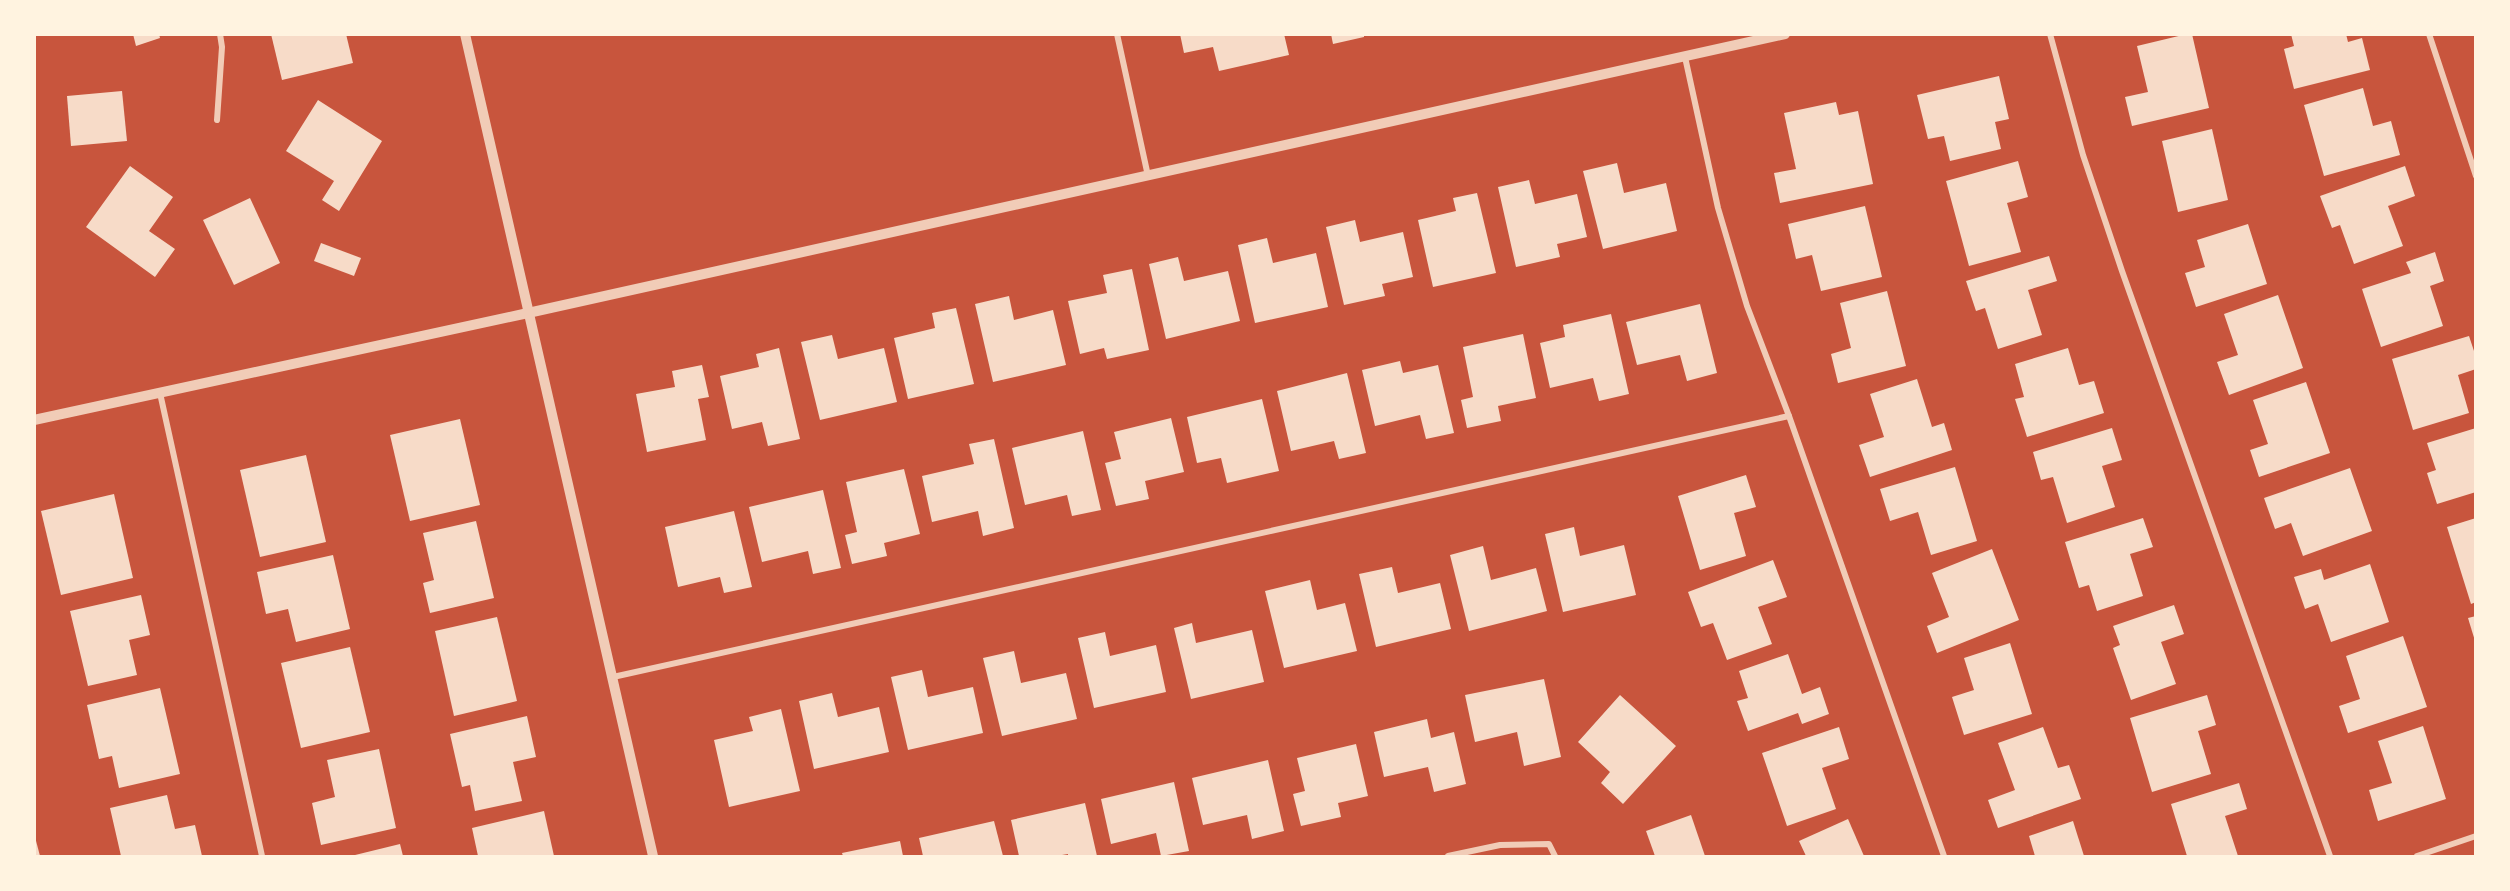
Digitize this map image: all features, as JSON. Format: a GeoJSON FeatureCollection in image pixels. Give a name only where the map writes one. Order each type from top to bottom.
{"type":"FeatureCollection","features":[{"type":"Feature","properties":{"kind":"street"},"geometry":{"type":"LineString","coordinates":[[217,120],[220,34]]}},
{"type":"Feature","properties":{"kind":"street"},"geometry":{"type":"LineString","coordinates":[[465,34],[613,676],[652,856]]}},
{"type":"Feature","properties":{"kind":"street"},"geometry":{"type":"LineString","coordinates":[[1117,34],[1148,176]]}},
{"type":"Feature","properties":{"kind":"street"},"geometry":{"type":"LineString","coordinates":[[34,420],[528,313],[1785,34]]}},
{"type":"Feature","properties":{"kind":"street"},"geometry":{"type":"LineString","coordinates":[[2050,34],[2082,155],[2330,856]]}},
{"type":"Feature","properties":{"kind":"street"},"geometry":{"type":"LineString","coordinates":[[2429,34],[2475,176]]}},
{"type":"Feature","properties":{"kind":"street"},"geometry":{"type":"LineString","coordinates":[[1685,57],[1722,219],[1747,306],[1789,416],[1944,856]]}},
{"type":"Feature","properties":{"kind":"street"},"geometry":{"type":"LineString","coordinates":[[160,393],[262,856]]}},
{"type":"Feature","properties":{"kind":"street"},"geometry":{"type":"LineString","coordinates":[[613,676],[1789,416]]}},
{"type":"Feature","properties":{"kind":"street"},"geometry":{"type":"LineString","coordinates":[[2418,856],[2475,836]]}},
{"type":"Feature","properties":{"kind":"street"},"geometry":{"type":"LineString","coordinates":[[1448,856],[1500,845],[1549,844],[1555,856]]}},
{"type":"Feature","properties":{"kind":"building"},"geometry":{"type":"Polygon","coordinates":[[[133,34],[159,34],[160,38],[136,46],[133,34]]]}},
{"type":"Feature","properties":{"kind":"building"},"geometry":{"type":"Polygon","coordinates":[[[271,34],[346,34],[353,63],[282,80],[271,34]]]}},
{"type":"Feature","properties":{"kind":"building"},"geometry":{"type":"Polygon","coordinates":[[[1180,34],[1284,34],[1289,55],[1219,71],[1213,47],[1184,53],[1180,34]]]}},
{"type":"Feature","properties":{"kind":"building"},"geometry":{"type":"Polygon","coordinates":[[[1331,34],[1364,34],[1364,37],[1333,44],[1331,34]]]}},
{"type":"Feature","properties":{"kind":"building"},"geometry":{"type":"Polygon","coordinates":[[[2192,34],[2209,108],[2132,126],[2125,97],[2148,92],[2137,46],[2192,34]]]}},
{"type":"Feature","properties":{"kind":"building"},"geometry":{"type":"Polygon","coordinates":[[[2291,34],[2346,34],[2348,42],[2362,38],[2370,70],[2294,89],[2284,49],[2294,46],[2291,34]]]}},
{"type":"Feature","properties":{"kind":"building"},"geometry":{"type":"Polygon","coordinates":[[[1999,76],[2009,119],[1995,122],[2001,149],[1950,161],[1944,136],[1928,139],[1917,95],[1999,76]]]}},
{"type":"Feature","properties":{"kind":"building"},"geometry":{"type":"Polygon","coordinates":[[[2363,88],[2373,126],[2391,121],[2400,155],[2324,176],[2304,105],[2363,88]]]}},
{"type":"Feature","properties":{"kind":"building"},"geometry":{"type":"Polygon","coordinates":[[[122,91],[127,141],[71,146],[67,96],[122,91]]]}},
{"type":"Feature","properties":{"kind":"building"},"geometry":{"type":"Polygon","coordinates":[[[318,100],[382,141],[339,211],[322,200],[334,181],[286,151],[318,100]]]}},
{"type":"Feature","properties":{"kind":"building"},"geometry":{"type":"Polygon","coordinates":[[[1836,102],[1839,115],[1858,111],[1873,184],[1780,203],[1774,173],[1796,169],[1784,113],[1836,102]]]}},
{"type":"Feature","properties":{"kind":"building"},"geometry":{"type":"Polygon","coordinates":[[[2212,129],[2228,200],[2178,212],[2162,141],[2212,129]]]}},
{"type":"Feature","properties":{"kind":"building"},"geometry":{"type":"Polygon","coordinates":[[[2018,161],[2028,197],[2007,203],[2021,252],[1969,266],[1946,181],[2018,161]]]}},
{"type":"Feature","properties":{"kind":"building"},"geometry":{"type":"Polygon","coordinates":[[[1617,163],[1624,193],[1666,183],[1677,231],[1603,249],[1583,171],[1617,163]]]}},
{"type":"Feature","properties":{"kind":"building"},"geometry":{"type":"Polygon","coordinates":[[[130,166],[173,197],[149,231],[175,249],[155,277],[86,227],[130,166]]]}},
{"type":"Feature","properties":{"kind":"building"},"geometry":{"type":"Polygon","coordinates":[[[2405,166],[2415,196],[2388,206],[2403,246],[2354,264],[2340,225],[2332,228],[2320,196],[2405,166]]]}},
{"type":"Feature","properties":{"kind":"building"},"geometry":{"type":"Polygon","coordinates":[[[1529,180],[1535,204],[1577,194],[1587,237],[1557,244],[1560,257],[1516,267],[1498,187],[1529,180]]]}},
{"type":"Feature","properties":{"kind":"building"},"geometry":{"type":"Polygon","coordinates":[[[1477,193],[1496,273],[1433,287],[1418,220],[1456,211],[1453,198],[1477,193]]]}},
{"type":"Feature","properties":{"kind":"building"},"geometry":{"type":"Polygon","coordinates":[[[250,198],[280,263],[234,285],[203,220],[250,198]]]}},
{"type":"Feature","properties":{"kind":"building"},"geometry":{"type":"Polygon","coordinates":[[[1865,206],[1882,277],[1821,291],[1812,255],[1796,259],[1788,224],[1865,206]]]}},
{"type":"Feature","properties":{"kind":"building"},"geometry":{"type":"Polygon","coordinates":[[[1355,220],[1360,242],[1403,232],[1413,277],[1382,284],[1385,296],[1344,305],[1326,227],[1355,220]]]}},
{"type":"Feature","properties":{"kind":"building"},"geometry":{"type":"Polygon","coordinates":[[[2248,224],[2267,284],[2196,307],[2185,273],[2205,267],[2197,240],[2248,224]]]}},
{"type":"Feature","properties":{"kind":"building"},"geometry":{"type":"Polygon","coordinates":[[[1267,238],[1273,263],[1316,253],[1328,307],[1255,323],[1238,245],[1267,238]]]}},
{"type":"Feature","properties":{"kind":"building"},"geometry":{"type":"Polygon","coordinates":[[[321,243],[361,258],[354,276],[314,261],[321,243]]]}},
{"type":"Feature","properties":{"kind":"building"},"geometry":{"type":"Polygon","coordinates":[[[2435,252],[2444,281],[2430,286],[2443,326],[2381,347],[2362,289],[2411,273],[2406,262],[2435,252]]]}},
{"type":"Feature","properties":{"kind":"building"},"geometry":{"type":"Polygon","coordinates":[[[2049,256],[2057,281],[2028,290],[2042,335],[1998,349],[1985,308],[1976,311],[1966,281],[2049,256]]]}},
{"type":"Feature","properties":{"kind":"building"},"geometry":{"type":"Polygon","coordinates":[[[1178,257],[1184,281],[1228,271],[1240,321],[1166,339],[1149,264],[1178,257]]]}},
{"type":"Feature","properties":{"kind":"building"},"geometry":{"type":"Polygon","coordinates":[[[1132,269],[1149,350],[1107,359],[1104,348],[1080,354],[1068,301],[1107,293],[1103,275],[1132,269]]]}},
{"type":"Feature","properties":{"kind":"building"},"geometry":{"type":"Polygon","coordinates":[[[1887,291],[1906,366],[1838,383],[1831,354],[1851,348],[1840,303],[1887,291]]]}},
{"type":"Feature","properties":{"kind":"building"},"geometry":{"type":"Polygon","coordinates":[[[2278,295],[2303,368],[2229,395],[2217,362],[2238,355],[2224,314],[2278,295]]]}},
{"type":"Feature","properties":{"kind":"building"},"geometry":{"type":"Polygon","coordinates":[[[1009,296],[1014,320],[1053,310],[1066,365],[993,382],[975,304],[1009,296]]]}},
{"type":"Feature","properties":{"kind":"building"},"geometry":{"type":"Polygon","coordinates":[[[1700,304],[1717,373],[1687,381],[1680,355],[1637,365],[1626,322],[1700,304]]]}},
{"type":"Feature","properties":{"kind":"building"},"geometry":{"type":"Polygon","coordinates":[[[956,308],[974,384],[908,399],[894,338],[935,328],[932,313],[956,308]]]}},
{"type":"Feature","properties":{"kind":"building"},"geometry":{"type":"Polygon","coordinates":[[[1611,314],[1629,394],[1599,401],[1593,378],[1550,388],[1540,343],[1565,337],[1563,325],[1611,314]]]}},
{"type":"Feature","properties":{"kind":"building"},"geometry":{"type":"Polygon","coordinates":[[[1523,334],[1536,398],[1498,406],[1501,421],[1467,428],[1461,400],[1473,397],[1463,347],[1523,334]]]}},
{"type":"Feature","properties":{"kind":"building"},"geometry":{"type":"Polygon","coordinates":[[[832,335],[838,359],[884,348],[897,402],[820,420],[801,342],[832,335]]]}},
{"type":"Feature","properties":{"kind":"building"},"geometry":{"type":"Polygon","coordinates":[[[2469,336],[2476,357],[2476,369],[2458,375],[2469,413],[2413,430],[2392,359],[2469,336]]]}},
{"type":"Feature","properties":{"kind":"building"},"geometry":{"type":"Polygon","coordinates":[[[779,348],[800,439],[768,446],[762,422],[732,429],[720,376],[759,367],[756,354],[779,348]]]}},
{"type":"Feature","properties":{"kind":"building"},"geometry":{"type":"Polygon","coordinates":[[[2068,348],[2079,385],[2094,381],[2104,413],[2027,437],[2015,399],[2024,397],[2015,364],[2068,348]]]}},
{"type":"Feature","properties":{"kind":"building"},"geometry":{"type":"Polygon","coordinates":[[[1400,361],[1403,373],[1438,365],[1454,433],[1426,439],[1420,415],[1375,426],[1362,370],[1400,361]]]}},
{"type":"Feature","properties":{"kind":"building"},"geometry":{"type":"Polygon","coordinates":[[[702,365],[709,397],[698,399],[706,440],[647,452],[636,394],[675,387],[672,371],[702,365]]]}},
{"type":"Feature","properties":{"kind":"building"},"geometry":{"type":"Polygon","coordinates":[[[1347,373],[1366,453],[1339,459],[1334,441],[1291,451],[1277,391],[1347,373]]]}},
{"type":"Feature","properties":{"kind":"building"},"geometry":{"type":"Polygon","coordinates":[[[1917,379],[1932,427],[1944,423],[1952,450],[1870,477],[1859,445],[1884,437],[1870,394],[1917,379]]]}},
{"type":"Feature","properties":{"kind":"building"},"geometry":{"type":"Polygon","coordinates":[[[2306,382],[2330,453],[2259,477],[2250,450],[2268,444],[2253,400],[2306,382]]]}},
{"type":"Feature","properties":{"kind":"building"},"geometry":{"type":"Polygon","coordinates":[[[1262,399],[1279,471],[1227,483],[1221,458],[1197,463],[1187,417],[1262,399]]]}},
{"type":"Feature","properties":{"kind":"building"},"geometry":{"type":"Polygon","coordinates":[[[1171,418],[1184,472],[1145,481],[1149,499],[1116,506],[1105,463],[1121,459],[1114,432],[1171,418]]]}},
{"type":"Feature","properties":{"kind":"building"},"geometry":{"type":"Polygon","coordinates":[[[460,419],[480,505],[410,521],[390,435],[460,419]]]}},
{"type":"Feature","properties":{"kind":"building"},"geometry":{"type":"Polygon","coordinates":[[[2112,428],[2122,460],[2102,466],[2115,507],[2067,523],[2053,477],[2041,480],[2033,452],[2112,428]]]}},
{"type":"Feature","properties":{"kind":"building"},"geometry":{"type":"Polygon","coordinates":[[[2476,428],[2476,492],[2437,504],[2427,473],[2436,470],[2427,443],[2476,428]]]}},
{"type":"Feature","properties":{"kind":"building"},"geometry":{"type":"Polygon","coordinates":[[[1083,431],[1101,510],[1072,516],[1067,495],[1025,505],[1012,448],[1083,431]]]}},
{"type":"Feature","properties":{"kind":"building"},"geometry":{"type":"Polygon","coordinates":[[[994,439],[1014,528],[983,536],[978,511],[932,522],[922,476],[974,464],[969,444],[994,439]]]}},
{"type":"Feature","properties":{"kind":"building"},"geometry":{"type":"Polygon","coordinates":[[[306,455],[326,542],[260,557],[240,470],[306,455]]]}},
{"type":"Feature","properties":{"kind":"building"},"geometry":{"type":"Polygon","coordinates":[[[1955,467],[1977,541],[1931,555],[1918,512],[1890,521],[1880,489],[1955,467]]]}},
{"type":"Feature","properties":{"kind":"building"},"geometry":{"type":"Polygon","coordinates":[[[2350,468],[2372,531],[2303,556],[2291,523],[2275,529],[2264,498],[2350,468]]]}},
{"type":"Feature","properties":{"kind":"building"},"geometry":{"type":"Polygon","coordinates":[[[904,469],[920,534],[884,543],[887,556],[852,564],[845,535],[857,532],[846,482],[904,469]]]}},
{"type":"Feature","properties":{"kind":"building"},"geometry":{"type":"Polygon","coordinates":[[[1746,475],[1756,507],[1734,513],[1746,556],[1700,570],[1678,496],[1746,475]]]}},
{"type":"Feature","properties":{"kind":"building"},"geometry":{"type":"Polygon","coordinates":[[[823,490],[841,568],[813,574],[808,551],[762,562],[749,507],[823,490]]]}},
{"type":"Feature","properties":{"kind":"building"},"geometry":{"type":"Polygon","coordinates":[[[114,494],[133,578],[61,595],[41,511],[114,494]]]}},
{"type":"Feature","properties":{"kind":"building"},"geometry":{"type":"Polygon","coordinates":[[[734,511],[752,587],[724,593],[720,577],[678,587],[665,527],[734,511]]]}},
{"type":"Feature","properties":{"kind":"building"},"geometry":{"type":"Polygon","coordinates":[[[2143,518],[2153,547],[2130,554],[2143,596],[2097,611],[2089,585],[2079,588],[2065,542],[2143,518]]]}},
{"type":"Feature","properties":{"kind":"building"},"geometry":{"type":"Polygon","coordinates":[[[2476,518],[2476,602],[2471,604],[2447,527],[2476,518]]]}},
{"type":"Feature","properties":{"kind":"building"},"geometry":{"type":"Polygon","coordinates":[[[476,521],[494,598],[430,613],[423,583],[434,580],[423,533],[476,521]]]}},
{"type":"Feature","properties":{"kind":"building"},"geometry":{"type":"Polygon","coordinates":[[[1574,527],[1580,556],[1624,545],[1636,595],[1563,612],[1545,534],[1574,527]]]}},
{"type":"Feature","properties":{"kind":"building"},"geometry":{"type":"Polygon","coordinates":[[[1483,546],[1491,580],[1536,568],[1547,611],[1469,631],[1450,555],[1483,546]]]}},
{"type":"Feature","properties":{"kind":"building"},"geometry":{"type":"Polygon","coordinates":[[[1992,549],[2019,620],[1937,653],[1927,626],[1949,617],[1932,573],[1992,549]]]}},
{"type":"Feature","properties":{"kind":"building"},"geometry":{"type":"Polygon","coordinates":[[[333,555],[350,629],[296,642],[288,609],[266,614],[257,572],[333,555]]]}},
{"type":"Feature","properties":{"kind":"building"},"geometry":{"type":"Polygon","coordinates":[[[1773,560],[1787,597],[1758,607],[1772,644],[1727,660],[1713,623],[1701,627],[1688,592],[1773,560]]]}},
{"type":"Feature","properties":{"kind":"building"},"geometry":{"type":"Polygon","coordinates":[[[2370,564],[2389,622],[2331,642],[2318,604],[2305,609],[2294,577],[2321,569],[2324,580],[2370,564]]]}},
{"type":"Feature","properties":{"kind":"building"},"geometry":{"type":"Polygon","coordinates":[[[1392,567],[1398,593],[1440,583],[1451,629],[1376,647],[1359,574],[1392,567]]]}},
{"type":"Feature","properties":{"kind":"building"},"geometry":{"type":"Polygon","coordinates":[[[1310,580],[1317,610],[1345,603],[1357,651],[1284,668],[1265,591],[1310,580]]]}},
{"type":"Feature","properties":{"kind":"building"},"geometry":{"type":"Polygon","coordinates":[[[141,595],[150,635],[129,640],[137,675],[88,686],[70,611],[141,595]]]}},
{"type":"Feature","properties":{"kind":"building"},"geometry":{"type":"Polygon","coordinates":[[[2174,605],[2184,634],[2161,642],[2176,684],[2131,700],[2113,648],[2120,645],[2113,626],[2174,605]]]}},
{"type":"Feature","properties":{"kind":"building"},"geometry":{"type":"Polygon","coordinates":[[[2476,616],[2476,641],[2475,641],[2468,618],[2476,616]]]}},
{"type":"Feature","properties":{"kind":"building"},"geometry":{"type":"Polygon","coordinates":[[[497,617],[517,701],[454,716],[435,631],[497,617]]]}},
{"type":"Feature","properties":{"kind":"building"},"geometry":{"type":"Polygon","coordinates":[[[1192,623],[1196,643],[1252,630],[1264,682],[1191,699],[1174,628],[1192,623]]]}},
{"type":"Feature","properties":{"kind":"building"},"geometry":{"type":"Polygon","coordinates":[[[1105,632],[1110,656],[1156,645],[1166,692],[1094,708],[1078,638],[1105,632]]]}},
{"type":"Feature","properties":{"kind":"building"},"geometry":{"type":"Polygon","coordinates":[[[2403,636],[2427,707],[2348,733],[2339,706],[2360,699],[2346,656],[2403,636]]]}},
{"type":"Feature","properties":{"kind":"building"},"geometry":{"type":"Polygon","coordinates":[[[2010,643],[2032,714],[1964,735],[1952,697],[1974,690],[1964,658],[2010,643]]]}},
{"type":"Feature","properties":{"kind":"building"},"geometry":{"type":"Polygon","coordinates":[[[350,647],[370,732],[301,748],[281,663],[350,647]]]}},
{"type":"Feature","properties":{"kind":"building"},"geometry":{"type":"Polygon","coordinates":[[[1014,651],[1021,683],[1066,673],[1077,719],[1002,736],[983,658],[1014,651]]]}},
{"type":"Feature","properties":{"kind":"building"},"geometry":{"type":"Polygon","coordinates":[[[1788,654],[1802,694],[1820,687],[1829,714],[1802,724],[1798,713],[1748,731],[1737,701],[1748,698],[1739,671],[1788,654]]]}},
{"type":"Feature","properties":{"kind":"building"},"geometry":{"type":"Polygon","coordinates":[[[922,670],[928,697],[973,687],[983,733],[908,750],[891,677],[922,670]]]}},
{"type":"Feature","properties":{"kind":"building"},"geometry":{"type":"Polygon","coordinates":[[[1544,679],[1561,757],[1524,766],[1517,732],[1475,742],[1465,695],[1544,679]]]}},
{"type":"Feature","properties":{"kind":"building"},"geometry":{"type":"Polygon","coordinates":[[[160,688],[180,774],[119,788],[112,756],[99,759],[87,705],[160,688]]]}},
{"type":"Feature","properties":{"kind":"building"},"geometry":{"type":"Polygon","coordinates":[[[832,693],[838,717],[879,707],[889,752],[814,769],[799,701],[832,693]]]}},
{"type":"Feature","properties":{"kind":"building"},"geometry":{"type":"Polygon","coordinates":[[[1620,695],[1676,746],[1623,804],[1601,783],[1610,772],[1578,742],[1620,695]]]}},
{"type":"Feature","properties":{"kind":"building"},"geometry":{"type":"Polygon","coordinates":[[[2207,695],[2216,725],[2198,731],[2211,774],[2152,792],[2130,718],[2207,695]]]}},
{"type":"Feature","properties":{"kind":"building"},"geometry":{"type":"Polygon","coordinates":[[[781,709],[800,791],[729,807],[714,740],[753,731],[749,717],[781,709]]]}},
{"type":"Feature","properties":{"kind":"building"},"geometry":{"type":"Polygon","coordinates":[[[527,716],[536,757],[513,762],[522,801],[475,811],[470,785],[462,787],[450,734],[527,716]]]}},
{"type":"Feature","properties":{"kind":"building"},"geometry":{"type":"Polygon","coordinates":[[[1427,719],[1431,738],[1454,732],[1466,784],[1434,792],[1428,767],[1384,777],[1374,732],[1427,719]]]}},
{"type":"Feature","properties":{"kind":"building"},"geometry":{"type":"Polygon","coordinates":[[[2423,726],[2446,799],[2378,821],[2369,790],[2392,783],[2378,741],[2423,726]]]}},
{"type":"Feature","properties":{"kind":"building"},"geometry":{"type":"Polygon","coordinates":[[[1839,727],[1849,759],[1822,768],[1836,809],[1787,826],[1762,753],[1839,727]]]}},
{"type":"Feature","properties":{"kind":"building"},"geometry":{"type":"Polygon","coordinates":[[[2043,727],[2058,768],[2069,765],[2081,799],[1998,828],[1988,800],[2015,790],[1998,743],[2043,727]]]}},
{"type":"Feature","properties":{"kind":"building"},"geometry":{"type":"Polygon","coordinates":[[[1356,744],[1368,796],[1338,803],[1341,817],[1301,826],[1293,794],[1305,791],[1297,758],[1356,744]]]}},
{"type":"Feature","properties":{"kind":"building"},"geometry":{"type":"Polygon","coordinates":[[[379,749],[396,828],[321,845],[312,803],[335,797],[327,760],[379,749]]]}},
{"type":"Feature","properties":{"kind":"building"},"geometry":{"type":"Polygon","coordinates":[[[1268,760],[1284,831],[1252,839],[1247,815],[1203,825],[1192,778],[1268,760]]]}},
{"type":"Feature","properties":{"kind":"building"},"geometry":{"type":"Polygon","coordinates":[[[1174,782],[1189,851],[1161,856],[1156,833],[1111,844],[1101,799],[1174,782]]]}},
{"type":"Feature","properties":{"kind":"building"},"geometry":{"type":"Polygon","coordinates":[[[2239,783],[2247,809],[2225,816],[2238,856],[2187,856],[2171,804],[2239,783]]]}},
{"type":"Feature","properties":{"kind":"building"},"geometry":{"type":"Polygon","coordinates":[[[167,795],[175,829],[195,825],[202,856],[121,856],[110,808],[167,795]]]}},
{"type":"Feature","properties":{"kind":"building"},"geometry":{"type":"Polygon","coordinates":[[[1085,803],[1097,856],[1068,856],[1068,854],[1019,856],[1011,820],[1085,803]]]}},
{"type":"Feature","properties":{"kind":"building"},"geometry":{"type":"Polygon","coordinates":[[[544,811],[554,856],[478,856],[472,828],[544,811]]]}},
{"type":"Feature","properties":{"kind":"building"},"geometry":{"type":"Polygon","coordinates":[[[1691,815],[1705,856],[1655,856],[1646,831],[1691,815]]]}},
{"type":"Feature","properties":{"kind":"building"},"geometry":{"type":"Polygon","coordinates":[[[1848,819],[1864,856],[1806,856],[1799,841],[1848,819]]]}},
{"type":"Feature","properties":{"kind":"building"},"geometry":{"type":"Polygon","coordinates":[[[994,821],[1003,856],[923,856],[919,838],[994,821]]]}},
{"type":"Feature","properties":{"kind":"building"},"geometry":{"type":"Polygon","coordinates":[[[2073,821],[2084,856],[2035,856],[2029,836],[2073,821]]]}},
{"type":"Feature","properties":{"kind":"building"},"geometry":{"type":"Polygon","coordinates":[[[35,837],[40,856],[34,856],[35,837]]]}},
{"type":"Feature","properties":{"kind":"building"},"geometry":{"type":"Polygon","coordinates":[[[900,841],[903,856],[843,856],[842,853],[900,841]]]}},
{"type":"Feature","properties":{"kind":"building"},"geometry":{"type":"Polygon","coordinates":[[[400,844],[403,856],[351,856],[400,844]]]}}]}
